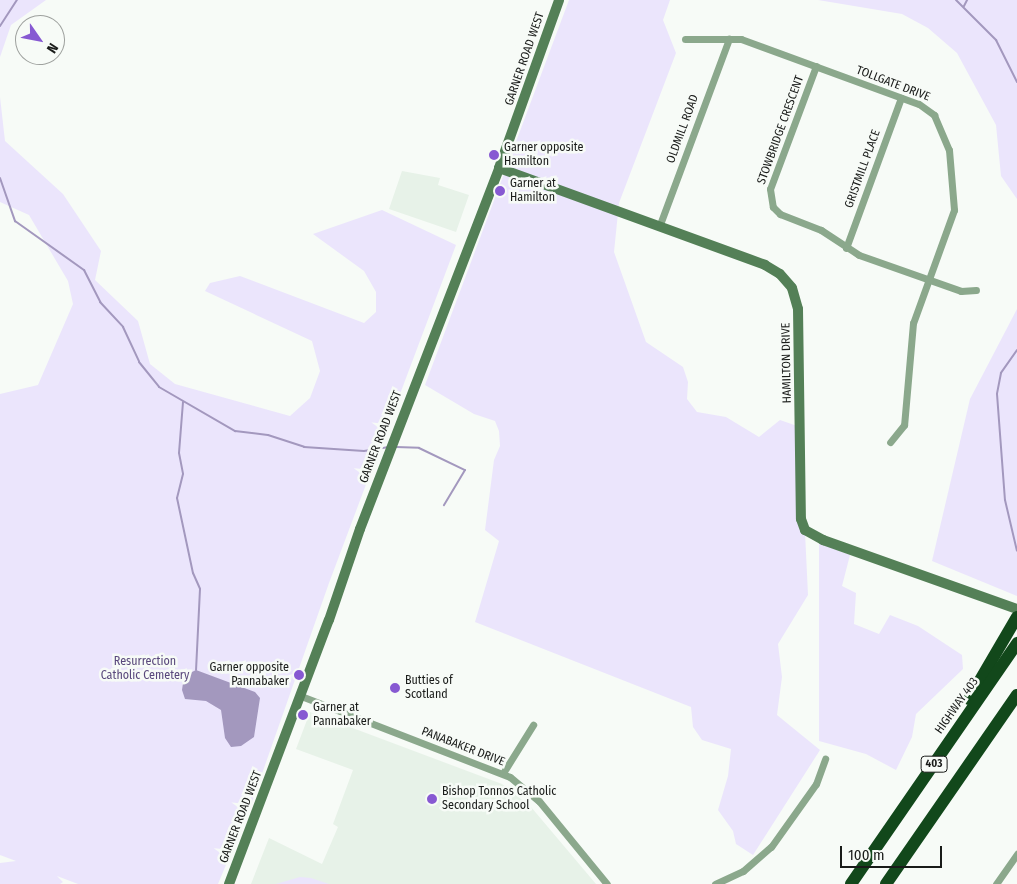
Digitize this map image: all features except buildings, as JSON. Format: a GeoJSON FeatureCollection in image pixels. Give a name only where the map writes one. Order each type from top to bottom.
{"type":"FeatureCollection","features":[{"type":"Feature","properties":{"kind":"highway"},"geometry":{"type":"LineString","coordinates":[[923,779],[1017,617]]}},
{"type":"Feature","properties":{"kind":"highway","name":"HIGHWAY 403"},"geometry":{"type":"LineString","coordinates":[[851,884],[1017,643]]}},
{"type":"Feature","properties":{"kind":"highway","name":"403"},"geometry":{"type":"LineString","coordinates":[[886,884],[1017,695]]}},
{"type":"Feature","properties":{"kind":"highway"},"geometry":{"type":"LineString","coordinates":[[954,786],[1017,710]]}},
{"type":"Feature","properties":{"kind":"main road","name":"GARNER ROAD WEST"},"geometry":{"type":"LineString","coordinates":[[230,884],[301,696],[363,520],[499,168],[559,0]]}},
{"type":"Feature","properties":{"kind":"main road","name":"HAMILTON DRIVE"},"geometry":{"type":"LineString","coordinates":[[499,168],[769,267],[785,278],[794,293],[799,316],[802,519],[806,530],[823,540],[1017,609]]}},
{"type":"Feature","properties":{"kind":"street","name":"TOLLGATE DRIVE"},"geometry":{"type":"LineString","coordinates":[[685,39],[741,39],[901,98],[931,111],[949,150],[954,210],[914,323],[904,425],[890,442]]}},
{"type":"Feature","properties":{"kind":"street","name":"OLDMILL ROAD"},"geometry":{"type":"LineString","coordinates":[[659,227],[729,39]]}},
{"type":"Feature","properties":{"kind":"street","name":"STOWBRIDGE CRESCENT"},"geometry":{"type":"LineString","coordinates":[[816,66],[770,190],[770,200],[780,214],[821,230],[846,248],[928,281],[961,292],[976,290]]}},
{"type":"Feature","properties":{"kind":"street","name":"GRISTMILL PLACE"},"geometry":{"type":"LineString","coordinates":[[846,248],[901,98]]}},
{"type":"Feature","properties":{"kind":"street","name":"PANABAKER DRIVE"},"geometry":{"type":"LineString","coordinates":[[301,696],[503,773],[533,795],[607,884]]}},
{"type":"Feature","properties":{"kind":"street"},"geometry":{"type":"LineString","coordinates":[[503,773],[533,725]]}},
{"type":"Feature","properties":{"kind":"street"},"geometry":{"type":"LineString","coordinates":[[715,884],[743,871],[771,847],[816,784],[825,759]]}},
{"type":"Feature","properties":{"kind":"street"},"geometry":{"type":"LineString","coordinates":[[996,884],[1017,854]]}},
{"type":"Feature","properties":{"kind":"shaded area"},"geometry":{"type":"Polygon","coordinates":[[[402,171],[440,178],[438,185],[469,195],[456,232],[389,209],[402,171]]]}},
{"type":"Feature","properties":{"kind":"shaded area"},"geometry":{"type":"Polygon","coordinates":[[[196,670],[255,692],[260,698],[254,737],[241,746],[231,747],[225,738],[221,710],[206,701],[185,699],[182,690],[184,676],[196,670]]]}},
{"type":"Feature","properties":{"kind":"shaded area","name":"Bishop Tonnos Catholic Secondary School"},"geometry":{"type":"Polygon","coordinates":[[[310,712],[502,784],[531,807],[596,884],[251,884],[269,838],[322,864],[338,827],[333,824],[353,770],[296,749],[310,712]]]}},
{"type":"Feature","properties":{"kind":"green space"},"geometry":{"type":"Polygon","coordinates":[[[0,0],[46,0],[25,15],[15,15],[15,22],[11,25],[0,57],[0,0]]]}},
{"type":"Feature","properties":{"kind":"green space"},"geometry":{"type":"Polygon","coordinates":[[[569,0],[670,0],[663,20],[676,53],[619,203],[614,252],[646,342],[683,367],[688,382],[687,399],[697,412],[726,417],[759,437],[780,420],[800,427],[808,595],[778,644],[782,677],[777,715],[820,750],[753,855],[736,844],[733,831],[718,810],[728,776],[731,749],[702,740],[693,727],[691,707],[475,622],[499,541],[485,530],[494,460],[500,446],[499,431],[495,421],[474,414],[425,385],[569,0]]]}},
{"type":"Feature","properties":{"kind":"green space"},"geometry":{"type":"Polygon","coordinates":[[[818,0],[1017,0],[1017,199],[1001,176],[996,125],[957,53],[928,28],[902,14],[818,0]]]}},
{"type":"Feature","properties":{"kind":"green space","name":"Resurrection Catholic Cemetery"},"geometry":{"type":"Polygon","coordinates":[[[0,97],[5,141],[63,194],[101,251],[95,280],[138,321],[150,364],[175,384],[290,416],[310,398],[320,371],[312,341],[205,291],[210,283],[240,276],[364,323],[376,312],[376,292],[364,271],[313,234],[382,210],[456,245],[329,583],[251,805],[218,884],[78,884],[57,876],[63,882],[60,884],[0,884],[0,863],[16,861],[0,855],[0,394],[38,385],[73,304],[68,281],[29,215],[0,202],[0,97]]]}},
{"type":"Feature","properties":{"kind":"green space"},"geometry":{"type":"Polygon","coordinates":[[[1017,309],[1017,596],[932,561],[970,399],[1017,309]]]}},
{"type":"Feature","properties":{"kind":"green space"},"geometry":{"type":"Polygon","coordinates":[[[819,543],[850,555],[842,586],[856,593],[854,624],[879,634],[890,615],[918,626],[962,655],[963,669],[916,714],[912,737],[896,770],[866,754],[819,741],[819,543]]]}},
{"type":"Feature","properties":{"kind":"green space"},"geometry":{"type":"Polygon","coordinates":[[[300,877],[311,878],[329,884],[276,884],[300,877]]]}},
{"type":"Feature","properties":{"kind":"waterway"},"geometry":{"type":"LineString","coordinates":[[0,26],[17,0]]}},
{"type":"Feature","properties":{"kind":"waterway"},"geometry":{"type":"LineString","coordinates":[[956,0],[996,40],[1017,82]]}},
{"type":"Feature","properties":{"kind":"waterway"},"geometry":{"type":"LineString","coordinates":[[964,6],[967,0]]}},
{"type":"Feature","properties":{"kind":"waterway"},"geometry":{"type":"LineString","coordinates":[[0,178],[15,221],[84,270],[100,302],[123,327],[139,362],[159,387],[235,431],[268,435],[304,447],[364,451],[389,447]]}},
{"type":"Feature","properties":{"kind":"waterway"},"geometry":{"type":"LineString","coordinates":[[1017,350],[1001,373],[997,394],[1005,500],[1017,551]]}},
{"type":"Feature","properties":{"kind":"waterway"},"geometry":{"type":"LineString","coordinates":[[183,402],[179,453],[183,474],[177,498],[193,573],[200,589],[196,670]]}},
{"type":"Feature","properties":{"kind":"waterway"},"geometry":{"type":"LineString","coordinates":[[396,447],[419,448],[465,470],[444,505]]}},
{"type":"Feature","properties":{"kind":"place","name":"Garner opposite Hamilton"},"geometry":{"type":"Point","coordinates":[494,155]}},
{"type":"Feature","properties":{"kind":"place","name":"Garner at Hamilton"},"geometry":{"type":"Point","coordinates":[500,191]}},
{"type":"Feature","properties":{"kind":"place","name":"Garner opposite Pannabaker"},"geometry":{"type":"Point","coordinates":[299,675]}},
{"type":"Feature","properties":{"kind":"place","name":"Butties of Scotland"},"geometry":{"type":"Point","coordinates":[395,688]}},
{"type":"Feature","properties":{"kind":"place","name":"Garner at Pannabaker"},"geometry":{"type":"Point","coordinates":[303,715]}},
{"type":"Feature","properties":{"kind":"place","name":"Bishop Tonnos Catholic Secondary School"},"geometry":{"type":"Point","coordinates":[432,799]}}]}
